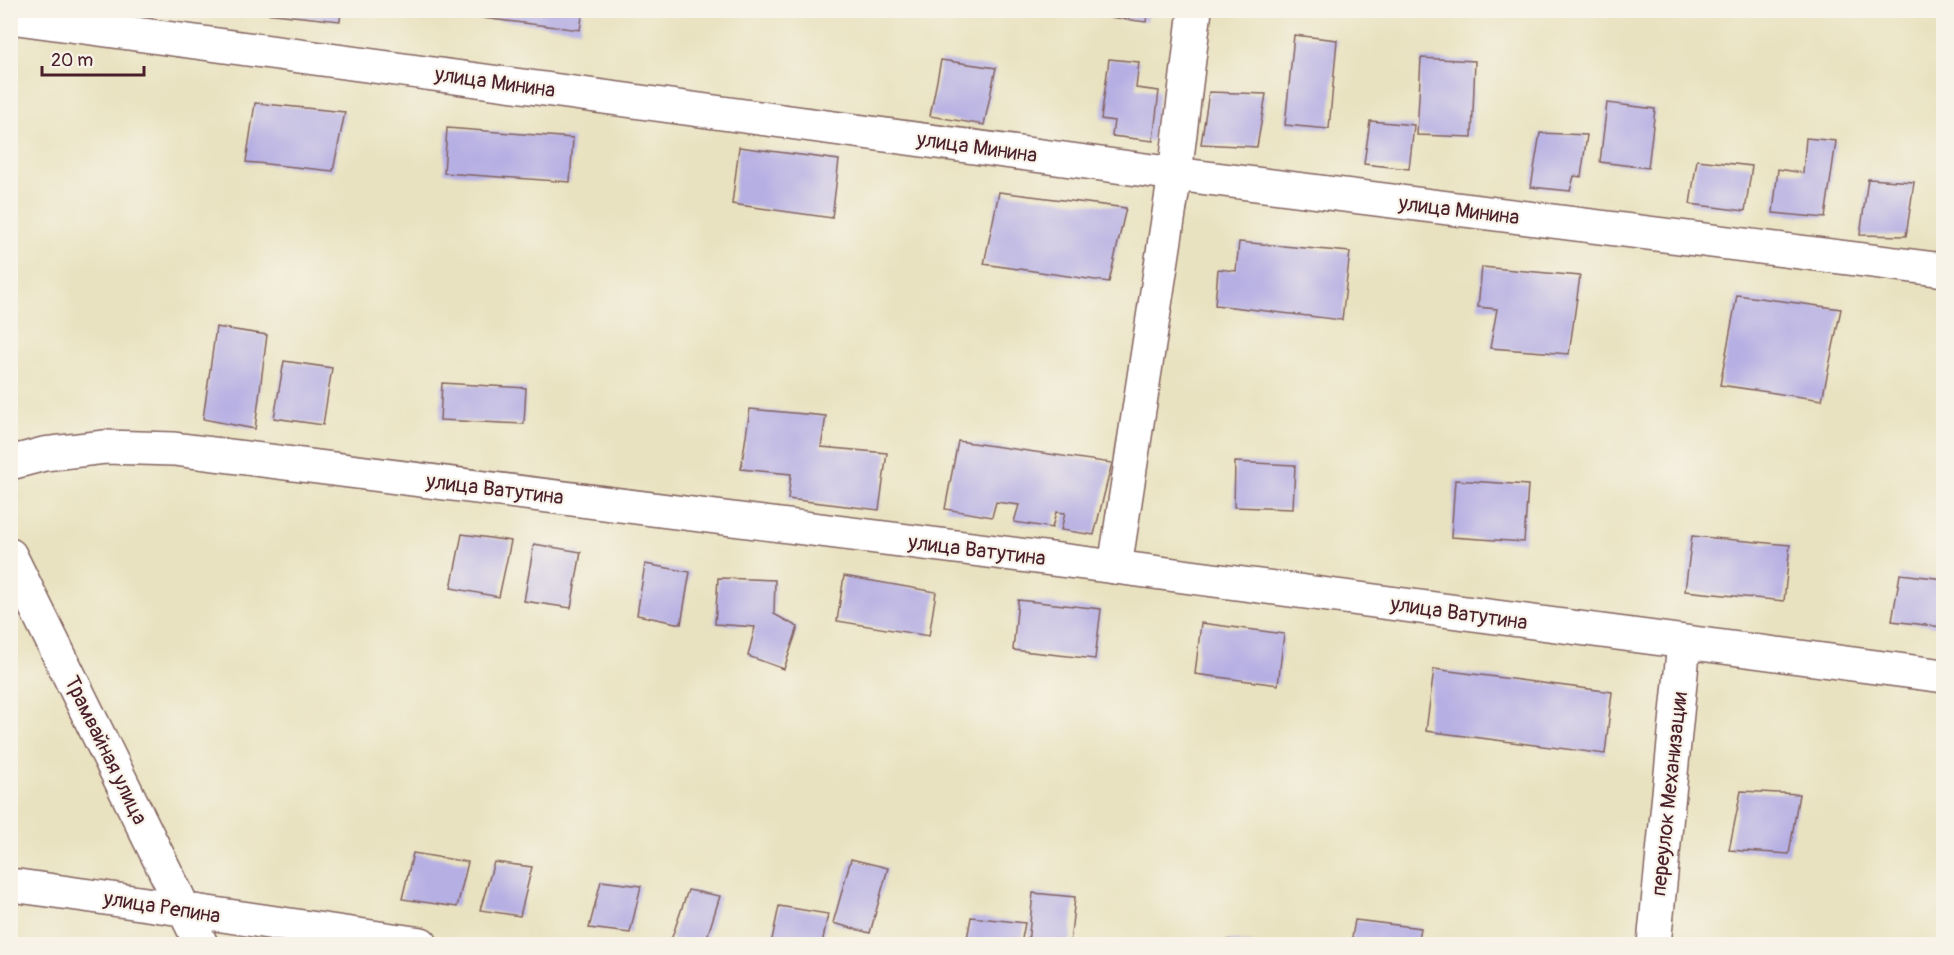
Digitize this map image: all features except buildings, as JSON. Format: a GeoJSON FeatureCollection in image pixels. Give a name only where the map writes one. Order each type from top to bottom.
{"type":"FeatureCollection","features":[{"type":"Feature","properties":{"kind":"street"},"geometry":{"type":"LineString","coordinates":[[1115,567],[1175,174],[1195,10]]}},
{"type":"Feature","properties":{"kind":"street","name":"улица Минина"},"geometry":{"type":"LineString","coordinates":[[10,17],[1175,174],[1944,270]]}},
{"type":"Feature","properties":{"kind":"street","name":"улица Ватутина"},"geometry":{"type":"LineString","coordinates":[[10,463],[44,454],[105,447],[174,449],[1115,567],[1944,676]]}},
{"type":"Feature","properties":{"kind":"street","name":"Трамвайная улица"},"geometry":{"type":"LineString","coordinates":[[10,555],[201,945]]}},
{"type":"Feature","properties":{"kind":"street","name":"переулок Механизации"},"geometry":{"type":"LineString","coordinates":[[1654,945],[1684,643]]}},
{"type":"Feature","properties":{"kind":"street","name":"улица Репина"},"geometry":{"type":"LineString","coordinates":[[10,885],[184,908],[258,922],[421,945]]}}]}
